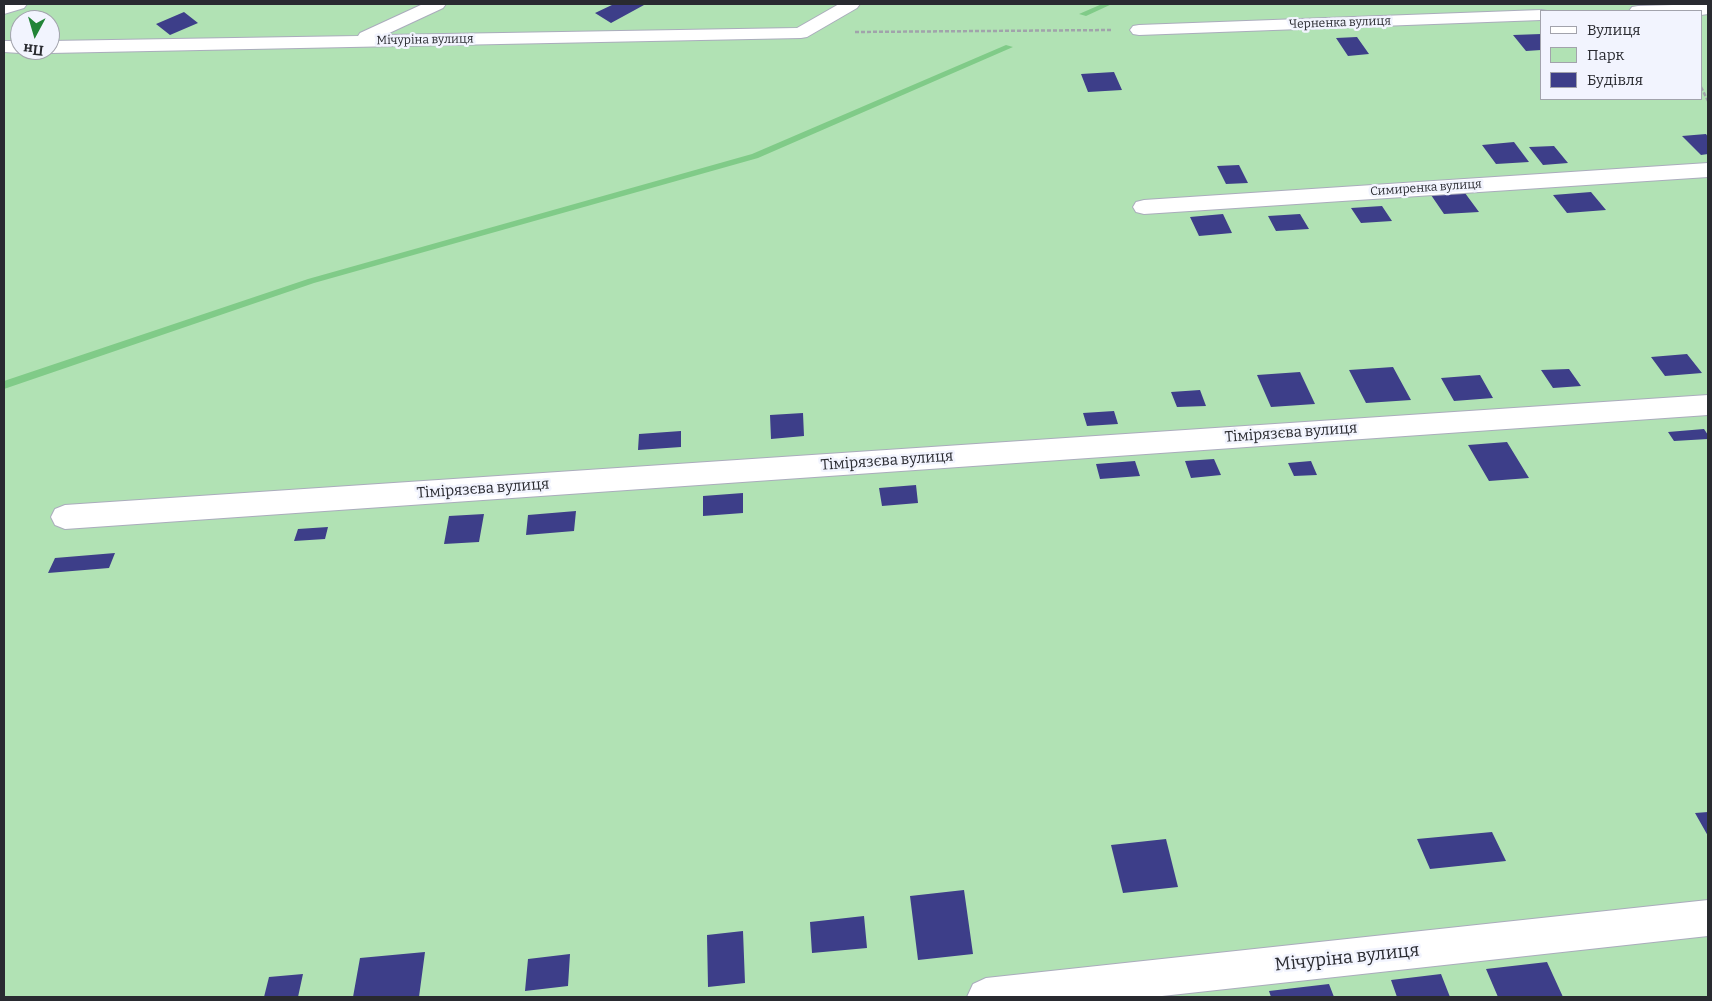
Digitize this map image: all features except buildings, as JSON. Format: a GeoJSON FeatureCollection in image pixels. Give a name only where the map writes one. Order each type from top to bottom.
{"type":"FeatureCollection","features":[{"type":"Feature","properties":{"kind":"lane"},"geometry":{"type":"LineString","coordinates":[[4,9],[18,4]]}},
{"type":"Feature","properties":{"kind":"lane"},"geometry":{"type":"LineString","coordinates":[[358,41],[437,4]]}},
{"type":"Feature","properties":{"kind":"lane"},"geometry":{"type":"LineString","coordinates":[[801,33],[850,4]]}},
{"type":"Feature","properties":{"kind":"lane"},"geometry":{"type":"LineString","coordinates":[[1661,10],[1708,8]]}},
{"type":"Feature","properties":{"kind":"lane","name":"Черненка вулиця"},"geometry":{"type":"LineString","coordinates":[[1139,30],[1540,15]]}},
{"type":"Feature","properties":{"kind":"lane","name":"Мічуріна вулиця"},"geometry":{"type":"LineString","coordinates":[[60,47],[801,33]]}},
{"type":"Feature","properties":{"kind":"lane","name":"Симиренка вулиця"},"geometry":{"type":"LineString","coordinates":[[1144,207],[1708,170]]}},
{"type":"Feature","properties":{"kind":"lane","name":"Тімірязєва вулиця"},"geometry":{"type":"LineString","coordinates":[[65,517],[1708,405]]}},
{"type":"Feature","properties":{"kind":"lane","name":"Мічуріна вулиця"},"geometry":{"type":"LineString","coordinates":[[986,997],[1708,918]]}},
{"type":"Feature","properties":{"kind":"path"},"geometry":{"type":"LineString","coordinates":[[801,33],[1139,30]]}},
{"type":"Feature","properties":{"kind":"path"},"geometry":{"type":"LineString","coordinates":[[1702,89],[1708,101]]}},
{"type":"Feature","properties":{"kind":"green space"},"geometry":{"type":"Polygon","coordinates":[[[4,4],[1708,4],[1708,997],[4,997],[4,4]]]}},
{"type":"Feature","properties":{"kind":"waterway"},"geometry":{"type":"LineString","coordinates":[[1083,14],[1108,4]]}},
{"type":"Feature","properties":{"kind":"waterway"},"geometry":{"type":"LineString","coordinates":[[4,385],[311,281],[755,156],[1009,47]]}}]}
